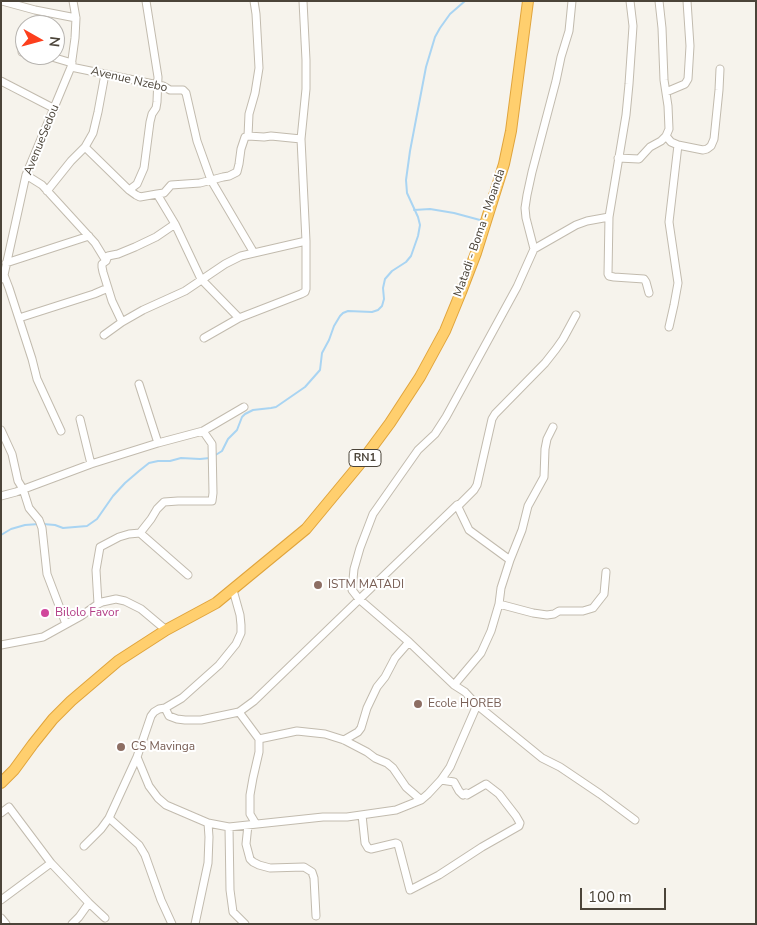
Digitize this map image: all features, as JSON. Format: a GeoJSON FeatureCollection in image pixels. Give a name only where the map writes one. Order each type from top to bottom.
{"type":"FeatureCollection","features":[{"type":"Feature","properties":{"kind":"highway","name":"Matadi - Boma - Moanda"},"geometry":{"type":"LineString","coordinates":[[1,783],[14,770],[53,719],[118,661],[166,630],[216,603],[306,529],[348,479],[395,416],[420,377],[444,330],[476,253],[504,164],[511,131],[528,1]]}},
{"type":"Feature","properties":{"kind":"street"},"geometry":{"type":"LineString","coordinates":[[2,1],[76,18]]}},
{"type":"Feature","properties":{"kind":"street","name":"AvenueSedou"},"geometry":{"type":"LineString","coordinates":[[3,277],[26,175],[72,65],[76,18],[73,1]]}},
{"type":"Feature","properties":{"kind":"street"},"geometry":{"type":"LineString","coordinates":[[128,190],[137,184],[144,168],[150,122],[157,102],[156,66],[146,1]]}},
{"type":"Feature","properties":{"kind":"street"},"geometry":{"type":"LineString","coordinates":[[85,147],[128,190],[140,197],[164,193],[171,185],[200,183],[222,176],[229,176],[237,172],[241,149],[245,137],[248,136],[249,114],[259,68],[254,1]]}},
{"type":"Feature","properties":{"kind":"street"},"geometry":{"type":"LineString","coordinates":[[204,338],[239,318],[305,292],[306,241],[301,139],[306,89],[303,1]]}},
{"type":"Feature","properties":{"kind":"street"},"geometry":{"type":"LineString","coordinates":[[534,249],[525,208],[532,172],[569,30],[572,1]]}},
{"type":"Feature","properties":{"kind":"street"},"geometry":{"type":"LineString","coordinates":[[630,1],[633,16],[633,33],[626,115],[609,217],[608,274],[614,277],[644,279],[649,293]]}},
{"type":"Feature","properties":{"kind":"street"},"geometry":{"type":"LineString","coordinates":[[618,158],[639,159],[650,147],[661,141],[669,129],[659,1]]}},
{"type":"Feature","properties":{"kind":"street"},"geometry":{"type":"LineString","coordinates":[[666,92],[685,84],[688,79],[690,46],[687,1]]}},
{"type":"Feature","properties":{"kind":"street","name":"Avenue Nzebo"},"geometry":{"type":"LineString","coordinates":[[65,62],[105,74],[163,86],[170,90],[183,90],[186,93],[197,141],[211,180]]}},
{"type":"Feature","properties":{"kind":"street"},"geometry":{"type":"LineString","coordinates":[[666,136],[671,142],[678,145],[703,150],[711,146],[714,139],[720,69]]}},
{"type":"Feature","properties":{"kind":"street"},"geometry":{"type":"LineString","coordinates":[[47,191],[85,147],[92,133],[105,74]]}},
{"type":"Feature","properties":{"kind":"street"},"geometry":{"type":"LineString","coordinates":[[1,81],[55,109]]}},
{"type":"Feature","properties":{"kind":"street"},"geometry":{"type":"LineString","coordinates":[[248,136],[301,139]]}},
{"type":"Feature","properties":{"kind":"street"},"geometry":{"type":"LineString","coordinates":[[669,327],[678,283],[668,222],[678,145]]}},
{"type":"Feature","properties":{"kind":"street"},"geometry":{"type":"LineString","coordinates":[[26,175],[42,185],[95,243],[106,261]]}},
{"type":"Feature","properties":{"kind":"street"},"geometry":{"type":"LineString","coordinates":[[211,180],[254,252]]}},
{"type":"Feature","properties":{"kind":"street"},"geometry":{"type":"LineString","coordinates":[[157,194],[175,224],[201,279],[239,318]]}},
{"type":"Feature","properties":{"kind":"street"},"geometry":{"type":"LineString","coordinates":[[609,217],[586,221],[576,225],[534,249],[514,293],[446,417],[435,434],[418,450],[373,514],[354,569],[352,590],[359,599],[465,692],[477,705],[542,758],[560,767],[635,820]]}},
{"type":"Feature","properties":{"kind":"street"},"geometry":{"type":"LineString","coordinates":[[122,322],[112,301],[102,264],[108,256],[118,254],[156,237],[175,224]]}},
{"type":"Feature","properties":{"kind":"street"},"geometry":{"type":"LineString","coordinates":[[6,263],[89,236]]}},
{"type":"Feature","properties":{"kind":"street"},"geometry":{"type":"LineString","coordinates":[[104,335],[143,310],[185,291],[225,264],[241,256],[306,241]]}},
{"type":"Feature","properties":{"kind":"street"},"geometry":{"type":"LineString","coordinates":[[3,277],[19,318],[37,379],[61,431]]}},
{"type":"Feature","properties":{"kind":"street"},"geometry":{"type":"LineString","coordinates":[[19,318],[108,288]]}},
{"type":"Feature","properties":{"kind":"street"},"geometry":{"type":"LineString","coordinates":[[165,708],[170,716],[185,720],[201,720],[239,712],[254,701],[458,506],[477,485],[490,426],[495,414],[550,356],[563,339],[576,315]]}},
{"type":"Feature","properties":{"kind":"street"},"geometry":{"type":"LineString","coordinates":[[139,384],[158,443]]}},
{"type":"Feature","properties":{"kind":"street"},"geometry":{"type":"LineString","coordinates":[[1,496],[91,464],[203,431],[244,407]]}},
{"type":"Feature","properties":{"kind":"street"},"geometry":{"type":"LineString","coordinates":[[80,419],[91,464]]}},
{"type":"Feature","properties":{"kind":"street"},"geometry":{"type":"LineString","coordinates":[[454,684],[481,653],[491,631],[499,604],[501,588],[522,530],[528,506],[544,478],[545,449],[547,439],[553,427]]}},
{"type":"Feature","properties":{"kind":"street"},"geometry":{"type":"LineString","coordinates":[[1,430],[12,454],[18,481],[23,489],[29,508],[40,524],[47,574],[66,624]]}},
{"type":"Feature","properties":{"kind":"street"},"geometry":{"type":"LineString","coordinates":[[98,604],[96,570],[100,547],[118,537],[140,533],[164,502],[212,501],[214,493],[212,444],[203,431]]}},
{"type":"Feature","properties":{"kind":"street"},"geometry":{"type":"LineString","coordinates":[[457,505],[469,530],[510,560]]}},
{"type":"Feature","properties":{"kind":"street"},"geometry":{"type":"LineString","coordinates":[[140,533],[188,575]]}},
{"type":"Feature","properties":{"kind":"street"},"geometry":{"type":"LineString","coordinates":[[499,604],[547,615],[559,611],[583,611],[593,608],[604,594],[606,572]]}},
{"type":"Feature","properties":{"kind":"street"},"geometry":{"type":"LineString","coordinates":[[84,846],[109,818],[137,757],[154,712],[182,698],[218,665],[236,644],[241,633],[241,625],[233,590]]}},
{"type":"Feature","properties":{"kind":"street"},"geometry":{"type":"LineString","coordinates":[[1,645],[43,637],[98,604],[116,599],[141,609],[166,630]]}},
{"type":"Feature","properties":{"kind":"street"},"geometry":{"type":"LineString","coordinates":[[344,740],[358,732],[361,728],[367,708],[378,687],[395,658],[409,642]]}},
{"type":"Feature","properties":{"kind":"street"},"geometry":{"type":"LineString","coordinates":[[137,757],[149,786],[158,798],[166,805],[208,823],[229,827],[323,816],[362,816],[396,810],[421,800],[428,794],[450,767],[477,705]]}},
{"type":"Feature","properties":{"kind":"street"},"geometry":{"type":"LineString","coordinates":[[239,712],[259,740],[259,752],[250,795],[250,814],[256,824]]}},
{"type":"Feature","properties":{"kind":"street"},"geometry":{"type":"LineString","coordinates":[[259,740],[297,731],[325,734],[344,740],[387,763],[393,768],[406,787],[421,800]]}},
{"type":"Feature","properties":{"kind":"street"},"geometry":{"type":"LineString","coordinates":[[362,816],[368,848],[398,844],[410,890],[439,875],[519,826],[520,823],[516,816],[499,794],[486,784],[467,796],[466,793],[463,795],[459,791],[454,782],[441,780]]}},
{"type":"Feature","properties":{"kind":"street"},"geometry":{"type":"LineString","coordinates":[[1,813],[9,807],[51,863],[89,904],[105,918]]}},
{"type":"Feature","properties":{"kind":"street"},"geometry":{"type":"LineString","coordinates":[[109,818],[139,845],[145,855],[172,924]]}},
{"type":"Feature","properties":{"kind":"street"},"geometry":{"type":"LineString","coordinates":[[195,924],[208,863],[208,823]]}},
{"type":"Feature","properties":{"kind":"street"},"geometry":{"type":"LineString","coordinates":[[248,825],[246,844],[253,862],[270,868],[304,866],[312,872],[316,916]]}},
{"type":"Feature","properties":{"kind":"street"},"geometry":{"type":"LineString","coordinates":[[229,827],[230,890],[233,912],[245,924]]}},
{"type":"Feature","properties":{"kind":"street"},"geometry":{"type":"LineString","coordinates":[[1,900],[51,863]]}},
{"type":"Feature","properties":{"kind":"street"},"geometry":{"type":"LineString","coordinates":[[72,924],[89,904]]}},
{"type":"Feature","properties":{"kind":"street"},"geometry":{"type":"LineString","coordinates":[[1,918],[6,924]]}},
{"type":"Feature","properties":{"kind":"waterway"},"geometry":{"type":"LineString","coordinates":[[214,456],[222,451],[228,439],[237,430],[245,414],[253,410],[276,407],[305,387],[320,370],[322,353],[340,316],[348,311],[372,312],[378,310],[382,306],[384,299],[383,288],[385,279],[411,256],[420,225],[407,193],[406,180],[426,67],[435,37],[440,28],[450,14],[465,1]]}},
{"type":"Feature","properties":{"kind":"waterway"},"geometry":{"type":"LineString","coordinates":[[414,210],[430,209],[480,220]]}},
{"type":"Feature","properties":{"kind":"waterway"},"geometry":{"type":"LineString","coordinates":[[43,524],[63,528],[87,526],[97,519],[125,483],[149,463],[181,458],[210,458]]}},
{"type":"Feature","properties":{"kind":"waterway"},"geometry":{"type":"LineString","coordinates":[[1,535],[11,529],[39,524]]}},
{"type":"Feature","properties":{"kind":"place","name":"ISTM MATADI"},"geometry":{"type":"Point","coordinates":[318,585]}},
{"type":"Feature","properties":{"kind":"place","name":"Bilolo Favor"},"geometry":{"type":"Point","coordinates":[45,613]}},
{"type":"Feature","properties":{"kind":"place","name":"Ecole HOREB"},"geometry":{"type":"Point","coordinates":[418,704]}},
{"type":"Feature","properties":{"kind":"place","name":"CS Mavinga"},"geometry":{"type":"Point","coordinates":[121,747]}}]}
